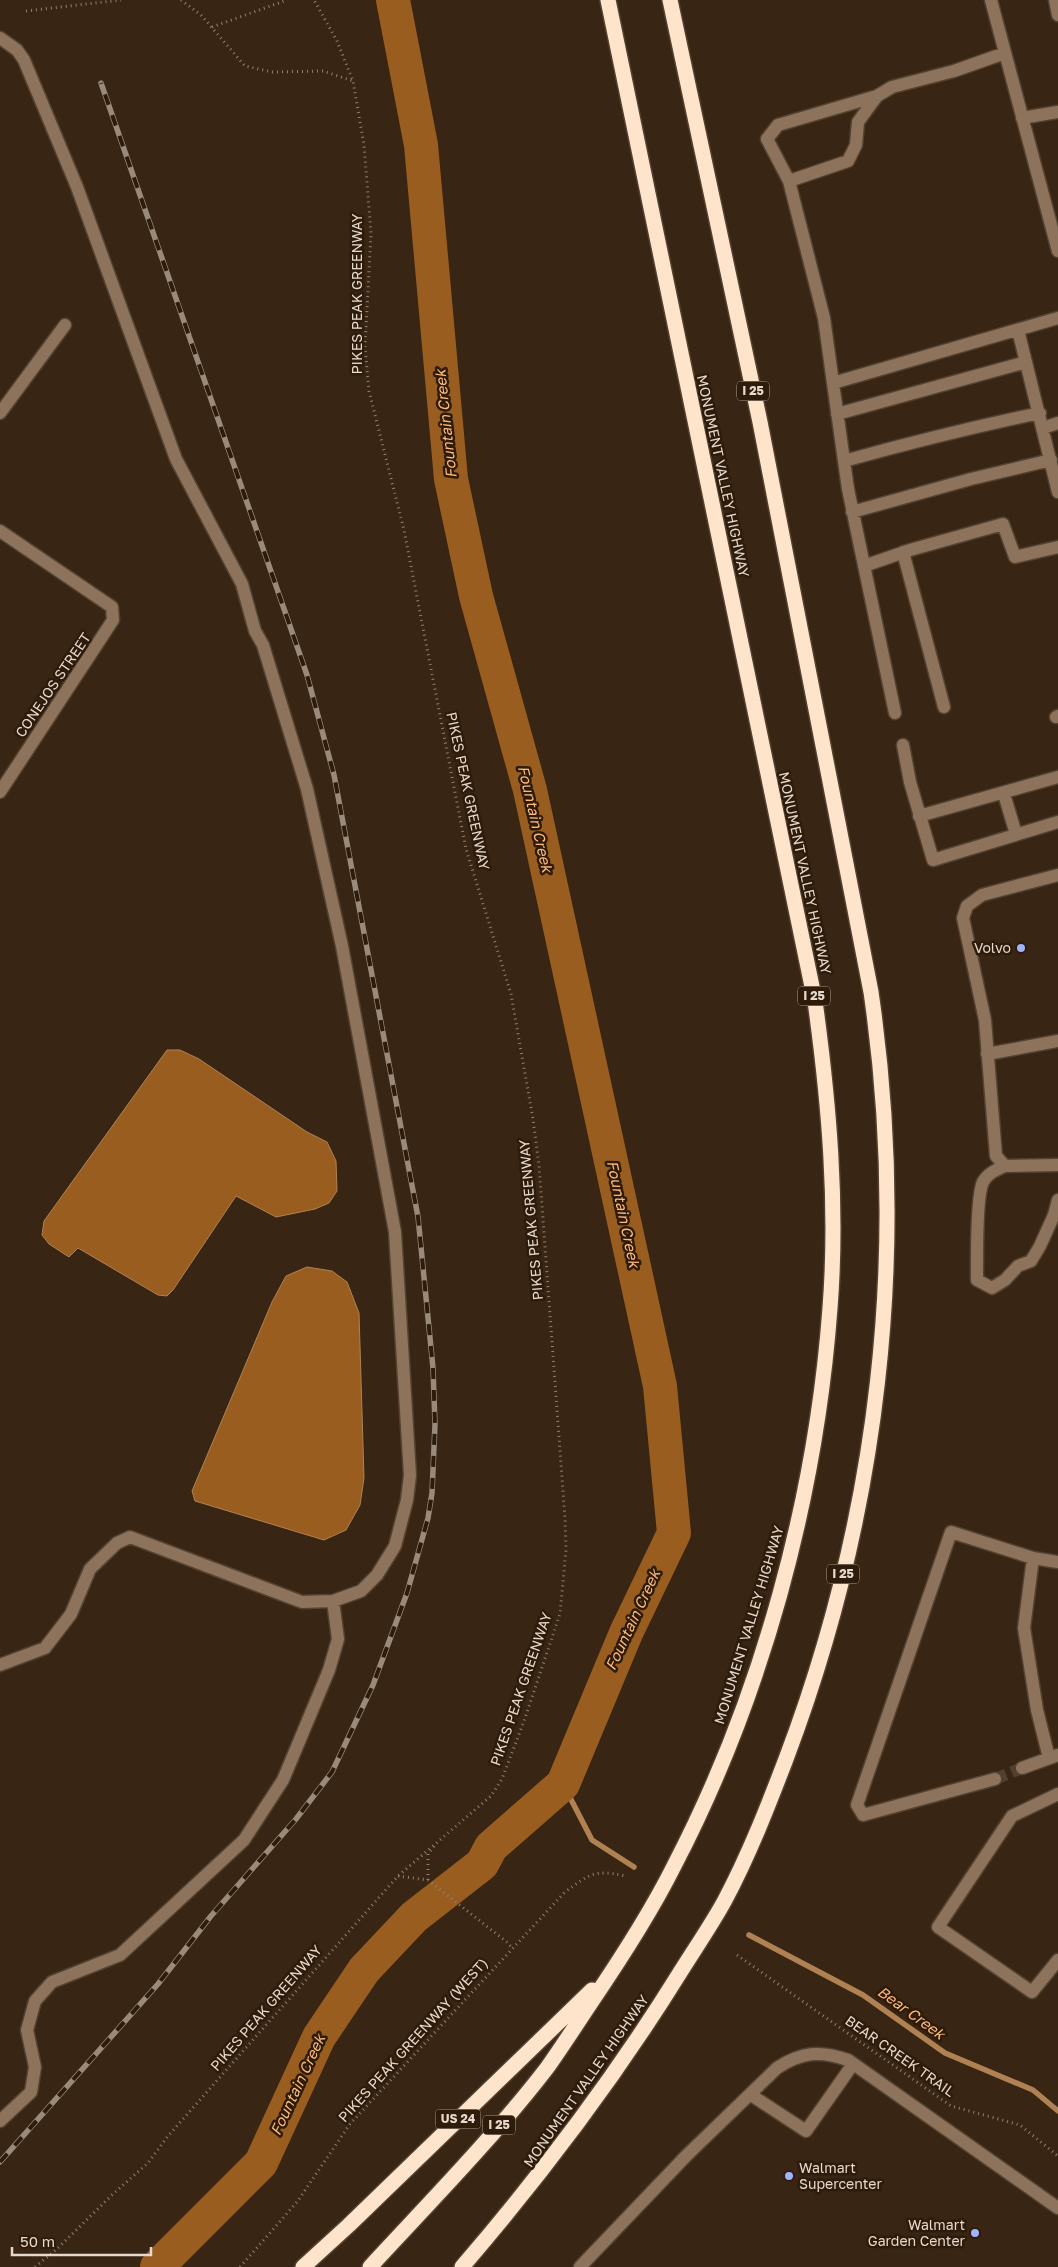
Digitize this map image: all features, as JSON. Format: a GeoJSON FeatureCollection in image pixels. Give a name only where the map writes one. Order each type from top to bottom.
{"type":"FeatureCollection","features":[{"type":"Feature","properties":{"kind":"highway","name":"MONUMENT VALLEY HIGHWAY"},"geometry":{"type":"LineString","coordinates":[[370,2267],[486,2142],[548,2066],[613,1970],[674,1867],[721,1766],[750,1687],[776,1603],[798,1522],[818,1416],[830,1308],[832,1160],[826,1084],[815,1001],[608,0]]}},
{"type":"Feature","properties":{"kind":"highway","name":"MONUMENT VALLEY HIGHWAY"},"geometry":{"type":"LineString","coordinates":[[462,2267],[538,2176],[640,2037],[725,1900],[780,1775],[803,1714],[830,1624],[854,1534],[864,1483],[880,1365],[886,1250],[887,1159],[882,1075],[871,992],[760,422],[670,0]]}},
{"type":"Feature","properties":{"kind":"highway","name":"US 24"},"geometry":{"type":"LineString","coordinates":[[303,2267],[613,1970]]}},
{"type":"Feature","properties":{"kind":"street"},"geometry":{"type":"LineString","coordinates":[[991,0],[1058,251]]}},
{"type":"Feature","properties":{"kind":"street"},"geometry":{"type":"LineString","coordinates":[[1055,0],[1058,15]]}},
{"type":"Feature","properties":{"kind":"street"},"geometry":{"type":"LineString","coordinates":[[0,38],[17,50],[24,60],[77,186],[176,459],[242,584],[255,631],[263,645],[307,790],[342,946],[395,1232],[410,1475],[407,1500],[395,1546],[376,1574],[361,1591],[333,1601],[302,1602],[130,1538],[116,1542],[90,1569],[71,1614],[45,1648],[0,1666]]}},
{"type":"Feature","properties":{"kind":"street"},"geometry":{"type":"LineString","coordinates":[[895,713],[852,512],[824,318],[788,181],[766,139],[778,125],[877,96],[892,87],[954,72],[1005,53]]}},
{"type":"Feature","properties":{"kind":"street"},"geometry":{"type":"LineString","coordinates":[[788,181],[848,161],[856,145],[858,122],[877,96]]}},
{"type":"Feature","properties":{"kind":"street"},"geometry":{"type":"LineString","coordinates":[[1022,118],[1058,112]]}},
{"type":"Feature","properties":{"kind":"street"},"geometry":{"type":"LineString","coordinates":[[833,383],[1058,318]]}},
{"type":"Feature","properties":{"kind":"street"},"geometry":{"type":"LineString","coordinates":[[0,413],[65,325]]}},
{"type":"Feature","properties":{"kind":"street"},"geometry":{"type":"LineString","coordinates":[[1018,330],[1058,492]]}},
{"type":"Feature","properties":{"kind":"street"},"geometry":{"type":"LineString","coordinates":[[837,414],[1026,362]]}},
{"type":"Feature","properties":{"kind":"street"},"geometry":{"type":"LineString","coordinates":[[844,461],[947,433],[978,428],[1040,413]]}},
{"type":"Feature","properties":{"kind":"street"},"geometry":{"type":"LineString","coordinates":[[1043,428],[1058,423]]}},
{"type":"Feature","properties":{"kind":"street"},"geometry":{"type":"LineString","coordinates":[[852,512],[971,479],[1051,460]]}},
{"type":"Feature","properties":{"kind":"street"},"geometry":{"type":"LineString","coordinates":[[864,566],[903,552],[1003,524],[1016,557],[1058,547]]}},
{"type":"Feature","properties":{"kind":"street","name":"CONEJOS STREET"},"geometry":{"type":"LineString","coordinates":[[0,531],[112,607],[113,620],[0,792]]}},
{"type":"Feature","properties":{"kind":"street"},"geometry":{"type":"LineString","coordinates":[[903,552],[944,707]]}},
{"type":"Feature","properties":{"kind":"street"},"geometry":{"type":"LineString","coordinates":[[903,745],[933,860],[1058,822]]}},
{"type":"Feature","properties":{"kind":"street"},"geometry":{"type":"LineString","coordinates":[[920,816],[1004,794],[1058,777]]}},
{"type":"Feature","properties":{"kind":"street"},"geometry":{"type":"LineString","coordinates":[[1004,794],[1016,834]]}},
{"type":"Feature","properties":{"kind":"street"},"geometry":{"type":"LineString","coordinates":[[1005,1166],[996,1156],[985,1020],[962,918],[967,906],[982,895],[1058,875]]}},
{"type":"Feature","properties":{"kind":"street"},"geometry":{"type":"LineString","coordinates":[[988,1054],[1058,1041]]}},
{"type":"Feature","properties":{"kind":"street"},"geometry":{"type":"LineString","coordinates":[[1058,1165],[1005,1166],[991,1172],[982,1183],[979,1211],[977,1280],[992,1288],[1005,1280],[1018,1266],[1031,1260],[1051,1223],[1058,1200]]}},
{"type":"Feature","properties":{"kind":"street"},"geometry":{"type":"LineString","coordinates":[[995,1779],[863,1815],[857,1805],[951,1532],[1033,1558],[1058,1562]]}},
{"type":"Feature","properties":{"kind":"street"},"geometry":{"type":"LineString","coordinates":[[1022,1768],[1054,1756],[1037,1710],[1024,1628],[1033,1558]]}},
{"type":"Feature","properties":{"kind":"street"},"geometry":{"type":"LineString","coordinates":[[0,2121],[31,2092],[35,2067],[27,2030],[35,2001],[52,1982],[120,1955],[244,1840],[283,1780],[329,1670],[338,1639],[333,1601]]}},
{"type":"Feature","properties":{"kind":"street"},"geometry":{"type":"LineString","coordinates":[[1058,1794],[1012,1816],[938,1927],[1032,1992],[1058,1960]]}},
{"type":"Feature","properties":{"kind":"street"},"geometry":{"type":"LineString","coordinates":[[580,2267],[686,2156],[777,2068],[793,2058],[812,2054],[830,2054],[853,2064],[1058,2208]]}},
{"type":"Feature","properties":{"kind":"street"},"geometry":{"type":"LineString","coordinates":[[751,2094],[806,2132],[853,2064]]}},
{"type":"Feature","properties":{"kind":"path"},"geometry":{"type":"LineString","coordinates":[[26,11],[121,0]]}},
{"type":"Feature","properties":{"kind":"path"},"geometry":{"type":"LineString","coordinates":[[181,0],[201,15],[245,66],[272,72],[323,70],[353,81]]}},
{"type":"Feature","properties":{"kind":"path"},"geometry":{"type":"LineString","coordinates":[[212,27],[287,0]]}},
{"type":"Feature","properties":{"kind":"path","name":"PIKES PEAK GREENWAY"},"geometry":{"type":"LineString","coordinates":[[35,2267],[57,2249],[113,2194],[148,2163],[168,2136],[398,1876],[491,1796],[502,1779],[524,1721],[560,1614],[566,1550],[565,1518],[539,1165],[533,1119],[511,994],[466,849],[404,530],[369,391],[366,348],[371,233],[364,145],[353,81],[337,41],[314,0]]}},
{"type":"Feature","properties":{"kind":"path"},"geometry":{"type":"LineString","coordinates":[[428,1880],[428,1854],[439,1840]]}},
{"type":"Feature","properties":{"kind":"path"},"geometry":{"type":"LineString","coordinates":[[398,1876],[428,1880],[512,1948],[565,1892],[588,1876],[604,1872],[625,1876]]}},
{"type":"Feature","properties":{"kind":"path","name":"PIKES PEAK GREENWAY (WEST)"},"geometry":{"type":"LineString","coordinates":[[240,2267],[297,2202],[350,2124],[512,1948]]}},
{"type":"Feature","properties":{"kind":"path","name":"BEAR CREEK TRAIL"},"geometry":{"type":"LineString","coordinates":[[737,1955],[951,2106],[1020,2125],[1058,2156]]}},
{"type":"Feature","properties":{"kind":"shaded area"},"geometry":{"type":"Polygon","coordinates":[[[167,1050],[180,1050],[199,1059],[307,1132],[327,1142],[336,1161],[337,1191],[329,1203],[315,1209],[276,1217],[236,1196],[173,1290],[167,1296],[158,1295],[78,1248],[69,1257],[49,1244],[42,1235],[44,1221],[167,1050]]]}},
{"type":"Feature","properties":{"kind":"shaded area"},"geometry":{"type":"Polygon","coordinates":[[[307,1267],[332,1271],[347,1282],[359,1313],[364,1478],[360,1505],[346,1530],[324,1540],[195,1501],[192,1491],[272,1302],[286,1276],[307,1267]]]}},
{"type":"Feature","properties":{"kind":"waterway","name":"Fountain Creek"},"geometry":{"type":"LineString","coordinates":[[157,2267],[261,2163],[319,2037],[364,1970],[414,1917],[482,1864],[491,1847],[563,1784],[626,1633],[674,1533],[660,1386],[530,790],[476,596],[451,479],[421,145],[393,0]]}},
{"type":"Feature","properties":{"kind":"waterway","name":"Bear Creek"},"geometry":{"type":"LineString","coordinates":[[563,1784],[592,1840],[634,1867]]}},
{"type":"Feature","properties":{"kind":"waterway","name":"Bear Creek"},"geometry":{"type":"LineString","coordinates":[[749,1935],[863,1995],[945,2053],[1033,2090],[1058,2111]]}},
{"type":"Feature","properties":{"kind":"tunnel"},"geometry":{"type":"LineString","coordinates":[[995,1779],[1022,1768]]}},
{"type":"Feature","properties":{"kind":"railway"},"geometry":{"type":"LineString","coordinates":[[0,2162],[158,1984],[211,1916],[296,1819],[332,1772],[373,1685],[407,1593],[428,1518],[432,1493],[435,1424],[433,1368],[418,1217],[334,775],[307,675],[101,83]]}},
{"type":"Feature","properties":{"kind":"place","name":"Volvo"},"geometry":{"type":"Point","coordinates":[1021,948]}},
{"type":"Feature","properties":{"kind":"place","name":"Walmart Supercenter"},"geometry":{"type":"Point","coordinates":[789,2176]}},
{"type":"Feature","properties":{"kind":"place","name":"Walmart Garden Center"},"geometry":{"type":"Point","coordinates":[975,2233]}}]}
